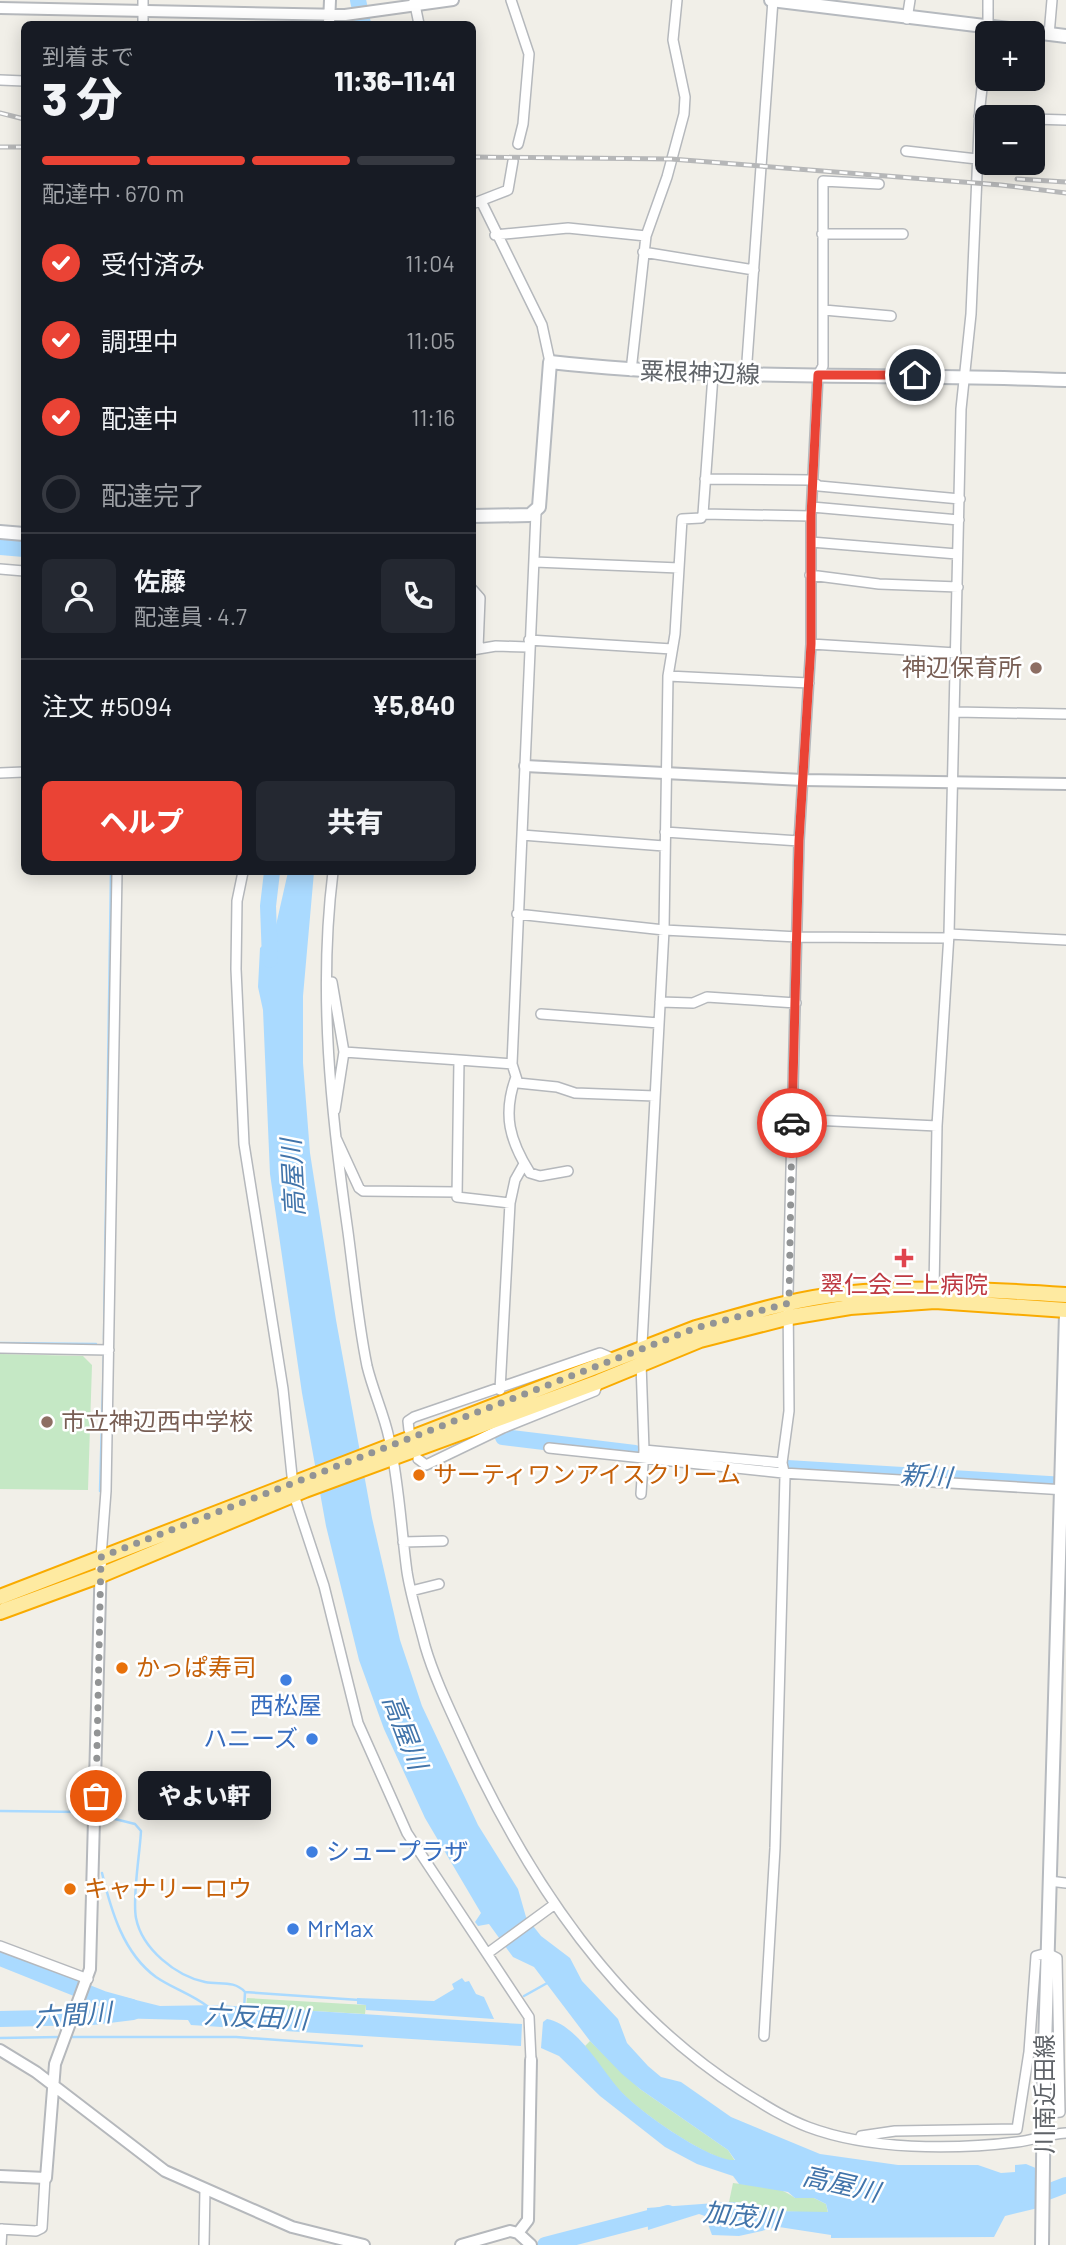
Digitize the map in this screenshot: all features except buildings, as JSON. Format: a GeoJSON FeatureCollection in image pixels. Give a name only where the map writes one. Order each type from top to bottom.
{"type":"FeatureCollection","features":[{"type":"Feature","properties":{"kind":"highway"},"geometry":{"type":"LineString","coordinates":[[387,1454],[614,1359],[641,1356],[700,1340],[840,1294],[934,1289],[1066,1295]]}},
{"type":"Feature","properties":{"kind":"highway"},"geometry":{"type":"LineString","coordinates":[[789,1310],[935,1301],[1066,1312]]}},
{"type":"Feature","properties":{"kind":"highway"},"geometry":{"type":"LineString","coordinates":[[0,1597],[101,1557],[387,1454],[597,1382],[641,1356]]}},
{"type":"Feature","properties":{"kind":"highway"},"geometry":{"type":"LineString","coordinates":[[0,1612],[101,1575],[299,1487]]}},
{"type":"Feature","properties":{"kind":"main road"},"geometry":{"type":"LineString","coordinates":[[773,0],[975,29]]}},
{"type":"Feature","properties":{"kind":"main road"},"geometry":{"type":"LineString","coordinates":[[1045,35],[1066,37]]}},
{"type":"Feature","properties":{"kind":"main road"},"geometry":{"type":"LineString","coordinates":[[476,516],[536,513],[539,507],[550,362]]}},
{"type":"Feature","properties":{"kind":"main road","name":"粟根神辺線"},"geometry":{"type":"LineString","coordinates":[[550,362],[631,371],[713,375],[963,376],[1066,380]]}},
{"type":"Feature","properties":{"kind":"main road"},"geometry":{"type":"LineString","coordinates":[[0,532],[21,534]]}},
{"type":"Feature","properties":{"kind":"main road","name":"川南近田線"},"geometry":{"type":"LineString","coordinates":[[1042,2245],[1047,1953],[1066,1312]]}},
{"type":"Feature","properties":{"kind":"street"},"geometry":{"type":"LineString","coordinates":[[329,20],[330,0]]}},
{"type":"Feature","properties":{"kind":"street"},"geometry":{"type":"LineString","coordinates":[[0,8],[143,5],[329,20],[413,2],[453,0]]}},
{"type":"Feature","properties":{"kind":"street"},"geometry":{"type":"LineString","coordinates":[[511,0],[529,54],[523,124],[518,144]]}},
{"type":"Feature","properties":{"kind":"street"},"geometry":{"type":"LineString","coordinates":[[631,371],[646,236],[667,177],[684,114],[685,97],[673,40],[677,0]]}},
{"type":"Feature","properties":{"kind":"street"},"geometry":{"type":"LineString","coordinates":[[746,375],[773,0]]}},
{"type":"Feature","properties":{"kind":"street"},"geometry":{"type":"LineString","coordinates":[[907,19],[910,0]]}},
{"type":"Feature","properties":{"kind":"street"},"geometry":{"type":"LineString","coordinates":[[988,0],[988,21]]}},
{"type":"Feature","properties":{"kind":"street"},"geometry":{"type":"LineString","coordinates":[[1049,35],[1052,0]]}},
{"type":"Feature","properties":{"kind":"street"},"geometry":{"type":"LineString","coordinates":[[413,2],[418,21]]}},
{"type":"Feature","properties":{"kind":"street"},"geometry":{"type":"LineString","coordinates":[[0,80],[21,81]]}},
{"type":"Feature","properties":{"kind":"street"},"geometry":{"type":"LineString","coordinates":[[1045,119],[1066,120]]}},
{"type":"Feature","properties":{"kind":"street"},"geometry":{"type":"LineString","coordinates":[[906,151],[975,159]]}},
{"type":"Feature","properties":{"kind":"street"},"geometry":{"type":"LineString","coordinates":[[513,161],[508,190],[477,202],[541,325],[550,362]]}},
{"type":"Feature","properties":{"kind":"street"},"geometry":{"type":"LineString","coordinates":[[934,1289],[937,1126],[949,936],[963,376],[971,313],[976,175]]}},
{"type":"Feature","properties":{"kind":"street"},"geometry":{"type":"LineString","coordinates":[[764,2036],[775,1835],[782,1468],[789,1411],[792,1119],[799,841],[811,644],[811,512],[818,375],[823,366],[823,181],[879,184]]}},
{"type":"Feature","properties":{"kind":"street"},"geometry":{"type":"LineString","coordinates":[[495,235],[568,228],[646,236]]}},
{"type":"Feature","properties":{"kind":"street"},"geometry":{"type":"LineString","coordinates":[[822,234],[903,234]]}},
{"type":"Feature","properties":{"kind":"street"},"geometry":{"type":"LineString","coordinates":[[643,252],[754,270]]}},
{"type":"Feature","properties":{"kind":"street"},"geometry":{"type":"LineString","coordinates":[[824,310],[891,316]]}},
{"type":"Feature","properties":{"kind":"street"},"geometry":{"type":"LineString","coordinates":[[641,1494],[641,1356],[664,930],[668,676],[682,519],[701,518],[703,514],[713,375]]}},
{"type":"Feature","properties":{"kind":"street"},"geometry":{"type":"LineString","coordinates":[[705,479],[810,480],[814,484],[960,499]]}},
{"type":"Feature","properties":{"kind":"street"},"geometry":{"type":"LineString","coordinates":[[703,514],[811,512],[959,520]]}},
{"type":"Feature","properties":{"kind":"street"},"geometry":{"type":"LineString","coordinates":[[536,513],[512,1064],[518,1083],[556,1087],[575,1093],[655,1096]]}},
{"type":"Feature","properties":{"kind":"street"},"geometry":{"type":"LineString","coordinates":[[810,542],[957,554]]}},
{"type":"Feature","properties":{"kind":"street"},"geometry":{"type":"LineString","coordinates":[[535,562],[679,568]]}},
{"type":"Feature","properties":{"kind":"street"},"geometry":{"type":"LineString","coordinates":[[0,569],[21,571]]}},
{"type":"Feature","properties":{"kind":"street"},"geometry":{"type":"LineString","coordinates":[[810,575],[879,584],[958,587]]}},
{"type":"Feature","properties":{"kind":"street"},"geometry":{"type":"LineString","coordinates":[[476,594],[480,598],[476,639]]}},
{"type":"Feature","properties":{"kind":"street"},"geometry":{"type":"LineString","coordinates":[[476,649],[529,643],[672,649]]}},
{"type":"Feature","properties":{"kind":"street"},"geometry":{"type":"LineString","coordinates":[[811,644],[956,653]]}},
{"type":"Feature","properties":{"kind":"street"},"geometry":{"type":"LineString","coordinates":[[668,676],[809,683]]}},
{"type":"Feature","properties":{"kind":"street"},"geometry":{"type":"LineString","coordinates":[[955,712],[1066,714]]}},
{"type":"Feature","properties":{"kind":"street"},"geometry":{"type":"LineString","coordinates":[[525,766],[803,780],[1066,784]]}},
{"type":"Feature","properties":{"kind":"street"},"geometry":{"type":"LineString","coordinates":[[0,773],[21,772]]}},
{"type":"Feature","properties":{"kind":"street"},"geometry":{"type":"LineString","coordinates":[[665,832],[799,841]]}},
{"type":"Feature","properties":{"kind":"street"},"geometry":{"type":"LineString","coordinates":[[522,835],[664,846]]}},
{"type":"Feature","properties":{"kind":"street"},"geometry":{"type":"LineString","coordinates":[[1,2245],[1,2229],[42,2228],[55,2064],[87,1982],[92,1935],[101,1557],[103,1501],[106,1490],[117,875]]}},
{"type":"Feature","properties":{"kind":"street"},"geometry":{"type":"LineString","coordinates":[[242,875],[237,901],[236,969],[244,1144],[299,1487],[358,1723],[407,1833],[490,1951],[529,2017],[531,2060],[528,2220],[519,2234]]}},
{"type":"Feature","properties":{"kind":"street"},"geometry":{"type":"LineString","coordinates":[[333,875],[328,971],[331,1114],[364,1346],[387,1454],[411,1591],[427,1651],[490,1797],[521,1853],[552,1906],[621,1992],[677,2044],[717,2075],[781,2115],[843,2137],[896,2146],[1019,2142],[1066,2133]]}},
{"type":"Feature","properties":{"kind":"street"},"geometry":{"type":"LineString","coordinates":[[517,914],[664,930],[798,937],[949,936],[1066,940]]}},
{"type":"Feature","properties":{"kind":"street"},"geometry":{"type":"LineString","coordinates":[[328,971],[344,1052],[331,1114]]}},
{"type":"Feature","properties":{"kind":"street"},"geometry":{"type":"LineString","coordinates":[[660,1002],[693,1003],[707,997],[796,1003]]}},
{"type":"Feature","properties":{"kind":"street"},"geometry":{"type":"LineString","coordinates":[[541,1014],[659,1023]]}},
{"type":"Feature","properties":{"kind":"street"},"geometry":{"type":"LineString","coordinates":[[344,1052],[512,1064]]}},
{"type":"Feature","properties":{"kind":"street"},"geometry":{"type":"LineString","coordinates":[[459,1060],[457,1197],[510,1203]]}},
{"type":"Feature","properties":{"kind":"street"},"geometry":{"type":"LineString","coordinates":[[516,1077],[508,1130],[524,1164],[530,1173],[540,1176],[568,1171]]}},
{"type":"Feature","properties":{"kind":"street"},"geometry":{"type":"LineString","coordinates":[[792,1119],[937,1126]]}},
{"type":"Feature","properties":{"kind":"street"},"geometry":{"type":"LineString","coordinates":[[334,1137],[338,1138],[359,1188],[363,1191],[457,1192]]}},
{"type":"Feature","properties":{"kind":"street"},"geometry":{"type":"LineString","coordinates":[[500,1390],[510,1203],[515,1180],[524,1164]]}},
{"type":"Feature","properties":{"kind":"street"},"geometry":{"type":"LineString","coordinates":[[0,1348],[109,1350]]}},
{"type":"Feature","properties":{"kind":"street"},"geometry":{"type":"LineString","coordinates":[[409,1430],[408,1421],[414,1417],[500,1390],[600,1353],[614,1359]]}},
{"type":"Feature","properties":{"kind":"street"},"geometry":{"type":"LineString","coordinates":[[418,1459],[426,1465],[503,1428],[595,1391],[597,1382]]}},
{"type":"Feature","properties":{"kind":"street"},"geometry":{"type":"LineString","coordinates":[[549,1448],[782,1468],[1062,1486]]}},
{"type":"Feature","properties":{"kind":"street"},"geometry":{"type":"LineString","coordinates":[[403,1542],[443,1541]]}},
{"type":"Feature","properties":{"kind":"street"},"geometry":{"type":"LineString","coordinates":[[411,1591],[439,1584]]}},
{"type":"Feature","properties":{"kind":"street"},"geometry":{"type":"LineString","coordinates":[[1049,1881],[1066,1883]]}},
{"type":"Feature","properties":{"kind":"street"},"geometry":{"type":"LineString","coordinates":[[490,1951],[552,1906]]}},
{"type":"Feature","properties":{"kind":"street"},"geometry":{"type":"LineString","coordinates":[[0,1946],[87,1982]]}},
{"type":"Feature","properties":{"kind":"street"},"geometry":{"type":"LineString","coordinates":[[843,2137],[846,2133],[860,2136],[895,2132],[1017,2129],[1029,2052],[1035,1956],[1047,1953],[1057,1958],[1062,2054],[1060,2112],[1052,2113]]}},
{"type":"Feature","properties":{"kind":"street"},"geometry":{"type":"LineString","coordinates":[[0,2050],[54,2086],[165,2171],[292,2227],[334,2242],[364,2245]]}},
{"type":"Feature","properties":{"kind":"street"},"geometry":{"type":"LineString","coordinates":[[1020,2109],[1032,2112]]}},
{"type":"Feature","properties":{"kind":"street"},"geometry":{"type":"LineString","coordinates":[[0,2176],[45,2178]]}},
{"type":"Feature","properties":{"kind":"street"},"geometry":{"type":"LineString","coordinates":[[204,2245],[205,2189]]}},
{"type":"Feature","properties":{"kind":"street"},"geometry":{"type":"LineString","coordinates":[[461,2245],[478,2243],[500,2233],[519,2234],[531,2245]]}},
{"type":"Feature","properties":{"kind":"green space","name":"市立神辺西中学校"},"geometry":{"type":"Polygon","coordinates":[[[0,1354],[83,1356],[92,1365],[88,1490],[0,1489],[0,1354]]]}},
{"type":"Feature","properties":{"kind":"green space"},"geometry":{"type":"Polygon","coordinates":[[[247,1998],[366,2005],[365,2014],[246,2007],[247,1998]]]}},
{"type":"Feature","properties":{"kind":"green space"},"geometry":{"type":"Polygon","coordinates":[[[590,2041],[640,2089],[728,2150],[735,2161],[723,2159],[692,2144],[628,2099],[585,2046],[590,2041]]]}},
{"type":"Feature","properties":{"kind":"green space"},"geometry":{"type":"Polygon","coordinates":[[[733,2183],[773,2188],[795,2198],[814,2198],[826,2204],[828,2213],[770,2211],[745,2203],[729,2202],[733,2183]]]}},
{"type":"Feature","properties":{"kind":"water"},"geometry":{"type":"Polygon","coordinates":[[[287,875],[314,875],[303,996],[303,1063],[310,1153],[336,1320],[372,1518],[400,1640],[422,1706],[478,1825],[518,1889],[526,1917],[541,1936],[570,1958],[582,1981],[618,2019],[627,2043],[648,2066],[661,2077],[681,2082],[731,2117],[820,2154],[898,2165],[978,2165],[1001,2173],[1015,2172],[1015,2165],[1026,2164],[1038,2169],[1038,2208],[1005,2216],[994,2237],[831,2238],[831,2235],[779,2227],[739,2236],[712,2235],[705,2216],[699,2214],[648,2230],[647,2208],[729,2202],[745,2203],[770,2211],[828,2212],[826,2204],[814,2198],[795,2198],[788,2192],[739,2184],[733,2176],[697,2164],[665,2147],[600,2096],[559,2056],[541,2048],[543,2022],[547,2019],[558,2023],[577,2037],[618,2088],[640,2108],[691,2143],[723,2158],[735,2160],[728,2150],[622,2074],[590,2041],[534,1967],[513,1957],[489,1924],[478,1926],[475,1922],[481,1913],[425,1818],[384,1729],[359,1660],[326,1526],[302,1393],[270,1174],[263,1010],[258,987],[260,948],[274,934],[287,875]]]}},
{"type":"Feature","properties":{"kind":"water"},"geometry":{"type":"Polygon","coordinates":[[[462,1978],[465,1982],[469,1981],[476,1994],[484,1997],[494,2019],[366,2010],[366,2005],[357,2004],[357,1998],[434,2001],[454,1989],[452,1984],[462,1978]]]}},
{"type":"Feature","properties":{"kind":"water"},"geometry":{"type":"Polygon","coordinates":[[[112,1994],[160,2006],[218,2005],[522,2024],[521,2046],[191,2025],[188,2020],[111,2018],[112,1994]]]}},
{"type":"Feature","properties":{"kind":"waterway","name":"高屋川"},"geometry":{"type":"LineString","coordinates":[[358,0],[362,21]]}},
{"type":"Feature","properties":{"kind":"waterway"},"geometry":{"type":"LineString","coordinates":[[0,547],[21,549]]}},
{"type":"Feature","properties":{"kind":"waterway"},"geometry":{"type":"LineString","coordinates":[[104,1339],[111,875]]}},
{"type":"Feature","properties":{"kind":"waterway"},"geometry":{"type":"LineString","coordinates":[[270,960],[268,906],[272,875]]}},
{"type":"Feature","properties":{"kind":"waterway"},"geometry":{"type":"LineString","coordinates":[[0,1343],[96,1344]]}},
{"type":"Feature","properties":{"kind":"waterway"},"geometry":{"type":"LineString","coordinates":[[100,1491],[104,1353]]}},
{"type":"Feature","properties":{"kind":"waterway","name":"新川"},"geometry":{"type":"LineString","coordinates":[[502,1433],[503,1437],[635,1453]]}},
{"type":"Feature","properties":{"kind":"waterway","name":"新川"},"geometry":{"type":"LineString","coordinates":[[745,1465],[778,1467]]}},
{"type":"Feature","properties":{"kind":"waterway","name":"新川"},"geometry":{"type":"LineString","coordinates":[[787,1468],[1066,1485]]}},
{"type":"Feature","properties":{"kind":"waterway"},"geometry":{"type":"LineString","coordinates":[[0,1811],[81,1812]]}},
{"type":"Feature","properties":{"kind":"waterway"},"geometry":{"type":"LineString","coordinates":[[103,1816],[135,1824],[141,1831],[136,1918],[145,1940],[172,1967],[194,1979],[231,1984],[245,1992],[359,2000]]}},
{"type":"Feature","properties":{"kind":"waterway"},"geometry":{"type":"LineString","coordinates":[[102,1873],[114,1916],[135,1956],[156,1977],[207,2006]]}},
{"type":"Feature","properties":{"kind":"waterway","name":"六反田川"},"geometry":{"type":"LineString","coordinates":[[0,1958],[103,1999],[132,2007]]}},
{"type":"Feature","properties":{"kind":"waterway"},"geometry":{"type":"LineString","coordinates":[[524,1996],[549,1982]]}},
{"type":"Feature","properties":{"kind":"waterway"},"geometry":{"type":"LineString","coordinates":[[244,2010],[245,1992]]}},
{"type":"Feature","properties":{"kind":"waterway","name":"六間川"},"geometry":{"type":"LineString","coordinates":[[0,2019],[92,2017],[133,2012]]}},
{"type":"Feature","properties":{"kind":"waterway"},"geometry":{"type":"LineString","coordinates":[[0,2038],[60,2037]]}},
{"type":"Feature","properties":{"kind":"waterway"},"geometry":{"type":"LineString","coordinates":[[70,2037],[236,2037],[362,2046]]}},
{"type":"Feature","properties":{"kind":"waterway","name":"高屋川"},"geometry":{"type":"LineString","coordinates":[[1029,2199],[1066,2185]]}},
{"type":"Feature","properties":{"kind":"waterway","name":"加茂川"},"geometry":{"type":"LineString","coordinates":[[545,2245],[668,2213]]}},
{"type":"Feature","properties":{"kind":"railway"},"geometry":{"type":"LineString","coordinates":[[0,113],[21,118]]}},
{"type":"Feature","properties":{"kind":"railway"},"geometry":{"type":"LineString","coordinates":[[0,147],[21,147]]}},
{"type":"Feature","properties":{"kind":"railway"},"geometry":{"type":"LineString","coordinates":[[476,157],[671,159],[1001,185],[1066,193]]}},
{"type":"Feature","properties":{"kind":"railway"},"geometry":{"type":"LineString","coordinates":[[1017,179],[1066,182]]}},
{"type":"Feature","properties":{"kind":"way so far"},"geometry":{"type":"LineString","coordinates":[[96,1796],[101,1557],[696,1328],[789,1303],[792,1123]]}},
{"type":"Feature","properties":{"kind":"place","name":"神辺保育所"},"geometry":{"type":"Point","coordinates":[1036,668]}},
{"type":"Feature","properties":{"kind":"place","name":"翠仁会三上病院"},"geometry":{"type":"Point","coordinates":[904,1258]}},
{"type":"Feature","properties":{"kind":"place","name":"市立神辺西中学校"},"geometry":{"type":"Point","coordinates":[47,1422]}},
{"type":"Feature","properties":{"kind":"place","name":"サーティワンアイスクリーム"},"geometry":{"type":"Point","coordinates":[419,1475]}},
{"type":"Feature","properties":{"kind":"place","name":"かっぱ寿司"},"geometry":{"type":"Point","coordinates":[122,1668]}},
{"type":"Feature","properties":{"kind":"place","name":"西松屋"},"geometry":{"type":"Point","coordinates":[286,1680]}},
{"type":"Feature","properties":{"kind":"place","name":"ハニーズ"},"geometry":{"type":"Point","coordinates":[312,1739]}},
{"type":"Feature","properties":{"kind":"place","name":"やよい軒"},"geometry":{"type":"Point","coordinates":[96,1796]}},
{"type":"Feature","properties":{"kind":"place","name":"シュープラザ"},"geometry":{"type":"Point","coordinates":[312,1852]}},
{"type":"Feature","properties":{"kind":"place","name":"キャナリーロウ"},"geometry":{"type":"Point","coordinates":[70,1889]}},
{"type":"Feature","properties":{"kind":"place","name":"MrMax"},"geometry":{"type":"Point","coordinates":[293,1929]}},
{"type":"Feature","properties":{"kind":"route"},"geometry":{"type":"LineString","coordinates":[[792,1123],[799,841],[811,644],[811,516],[818,375],[915,375]]}}]}
